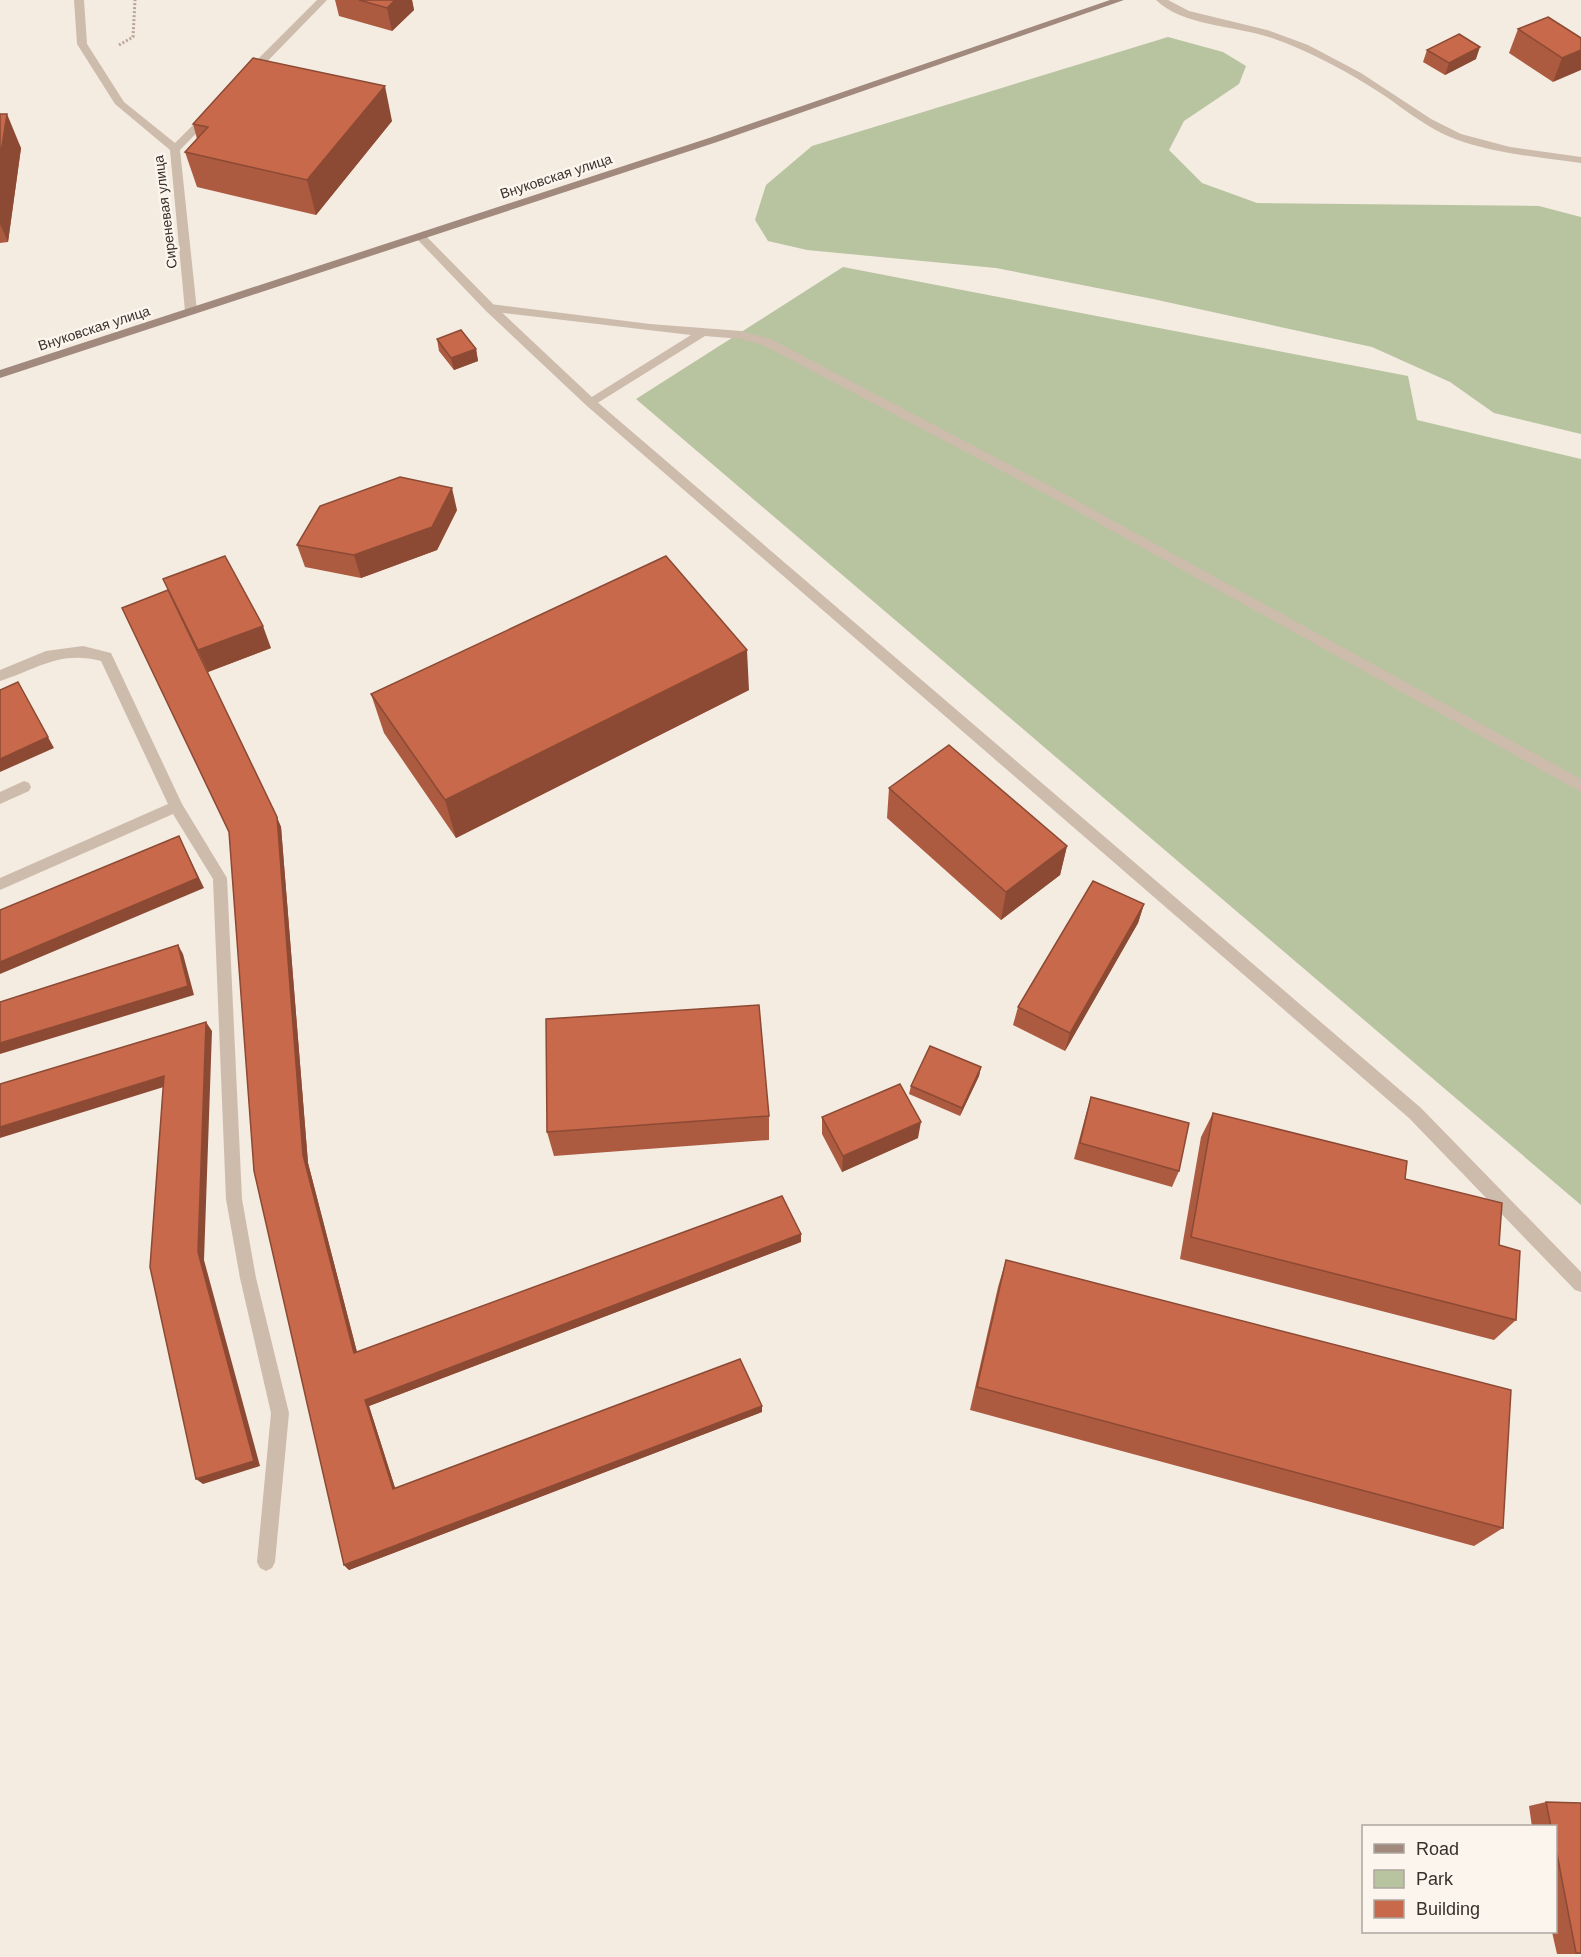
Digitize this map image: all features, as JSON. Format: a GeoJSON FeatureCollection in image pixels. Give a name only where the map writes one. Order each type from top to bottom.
{"type":"FeatureCollection","features":[{"type":"Feature","properties":{"kind":"main road","name":"Внуковская улица"},"geometry":{"type":"LineString","coordinates":[[0,374],[713,140],[1119,0]]}},
{"type":"Feature","properties":{"kind":"street","name":"Сиреневая улица"},"geometry":{"type":"LineString","coordinates":[[79,0],[82,44],[91,60],[120,104],[175,149],[191,311]]}},
{"type":"Feature","properties":{"kind":"street"},"geometry":{"type":"LineString","coordinates":[[240,83],[322,0]]}},
{"type":"Feature","properties":{"kind":"street"},"geometry":{"type":"LineString","coordinates":[[1161,0],[1169,7],[1276,36],[1323,56],[1381,89],[1445,131],[1501,148],[1581,160]]}},
{"type":"Feature","properties":{"kind":"street"},"geometry":{"type":"LineString","coordinates":[[175,149],[216,108]]}},
{"type":"Feature","properties":{"kind":"street"},"geometry":{"type":"LineString","coordinates":[[420,236],[490,308],[591,403],[1415,1113],[1581,1284]]}},
{"type":"Feature","properties":{"kind":"street"},"geometry":{"type":"LineString","coordinates":[[490,308],[702,333],[741,335],[767,342],[1059,496],[1581,786]]}},
{"type":"Feature","properties":{"kind":"street"},"geometry":{"type":"LineString","coordinates":[[591,403],[702,333]]}},
{"type":"Feature","properties":{"kind":"street"},"geometry":{"type":"LineString","coordinates":[[0,676],[46,656],[84,651],[106,657],[176,807],[220,878],[234,1199],[248,1278],[280,1413],[266,1562]]}},
{"type":"Feature","properties":{"kind":"street"},"geometry":{"type":"LineString","coordinates":[[0,798],[24,787]]}},
{"type":"Feature","properties":{"kind":"street"},"geometry":{"type":"LineString","coordinates":[[0,884],[176,807]]}},
{"type":"Feature","properties":{"kind":"path"},"geometry":{"type":"LineString","coordinates":[[91,60],[133,37],[135,0]]}},
{"type":"Feature","properties":{"kind":"green space"},"geometry":{"type":"Polygon","coordinates":[[[1168,37],[1223,52],[1246,66],[1239,84],[1184,121],[1169,150],[1202,183],[1257,203],[1539,206],[1581,217],[1581,434],[1494,413],[1450,382],[1372,347],[1153,299],[996,268],[807,250],[768,241],[755,220],[766,185],[812,146],[1168,37]]]}},
{"type":"Feature","properties":{"kind":"green space"},"geometry":{"type":"Polygon","coordinates":[[[843,267],[1408,376],[1417,420],[1581,459],[1581,1205],[636,399],[843,267]]]}},
{"type":"Feature","properties":{"kind":"building"},"geometry":{"type":"Polygon","coordinates":[[[359,0],[395,0],[387,8],[359,0]]]}},
{"type":"Feature","properties":{"kind":"building"},"geometry":{"type":"Polygon","coordinates":[[[1548,17],[1581,38],[1581,50],[1562,58],[1518,29],[1548,17]]]}},
{"type":"Feature","properties":{"kind":"building"},"geometry":{"type":"Polygon","coordinates":[[[1459,34],[1480,47],[1449,63],[1427,50],[1459,34]]]}},
{"type":"Feature","properties":{"kind":"building"},"geometry":{"type":"Polygon","coordinates":[[[253,58],[385,86],[307,180],[185,152],[208,127],[193,124],[253,58]]]}},
{"type":"Feature","properties":{"kind":"building"},"geometry":{"type":"Polygon","coordinates":[[[0,114],[7,114],[0,159],[0,114]]]}},
{"type":"Feature","properties":{"kind":"building"},"geometry":{"type":"Polygon","coordinates":[[[461,330],[476,349],[451,358],[437,339],[461,330]]]}},
{"type":"Feature","properties":{"kind":"building"},"geometry":{"type":"Polygon","coordinates":[[[400,477],[452,488],[432,527],[354,555],[297,545],[320,506],[400,477]]]}},
{"type":"Feature","properties":{"kind":"building"},"geometry":{"type":"Polygon","coordinates":[[[225,556],[263,626],[198,650],[163,579],[225,556]]]}},
{"type":"Feature","properties":{"kind":"building"},"geometry":{"type":"Polygon","coordinates":[[[666,556],[747,650],[445,800],[371,694],[666,556]]]}},
{"type":"Feature","properties":{"kind":"building"},"geometry":{"type":"Polygon","coordinates":[[[168,590],[277,817],[303,1155],[354,1353],[782,1196],[801,1234],[365,1400],[393,1489],[740,1359],[762,1406],[344,1565],[254,1171],[229,832],[122,608],[168,590]]]}},
{"type":"Feature","properties":{"kind":"building"},"geometry":{"type":"Polygon","coordinates":[[[18,682],[48,737],[0,759],[0,690],[18,682]]]}},
{"type":"Feature","properties":{"kind":"building"},"geometry":{"type":"Polygon","coordinates":[[[949,745],[1067,846],[1006,892],[889,788],[949,745]]]}},
{"type":"Feature","properties":{"kind":"building"},"geometry":{"type":"Polygon","coordinates":[[[179,836],[198,878],[0,962],[0,910],[179,836]]]}},
{"type":"Feature","properties":{"kind":"building"},"geometry":{"type":"Polygon","coordinates":[[[1093,881],[1144,904],[1070,1033],[1018,1007],[1093,881]]]}},
{"type":"Feature","properties":{"kind":"building"},"geometry":{"type":"Polygon","coordinates":[[[178,945],[188,986],[0,1043],[0,1002],[178,945]]]}},
{"type":"Feature","properties":{"kind":"building"},"geometry":{"type":"Polygon","coordinates":[[[759,1005],[769,1116],[547,1132],[546,1019],[759,1005]]]}},
{"type":"Feature","properties":{"kind":"building"},"geometry":{"type":"Polygon","coordinates":[[[206,1022],[198,1252],[254,1461],[196,1479],[150,1267],[164,1076],[0,1127],[0,1084],[206,1022]]]}},
{"type":"Feature","properties":{"kind":"building"},"geometry":{"type":"Polygon","coordinates":[[[930,1046],[981,1067],[962,1108],[911,1086],[930,1046]]]}},
{"type":"Feature","properties":{"kind":"building"},"geometry":{"type":"Polygon","coordinates":[[[900,1084],[921,1122],[843,1156],[822,1117],[900,1084]]]}},
{"type":"Feature","properties":{"kind":"building"},"geometry":{"type":"Polygon","coordinates":[[[1091,1097],[1189,1123],[1179,1171],[1080,1143],[1091,1097]]]}},
{"type":"Feature","properties":{"kind":"building"},"geometry":{"type":"Polygon","coordinates":[[[1213,1113],[1407,1161],[1405,1179],[1502,1203],[1499,1245],[1520,1251],[1516,1320],[1191,1237],[1213,1113]]]}},
{"type":"Feature","properties":{"kind":"building"},"geometry":{"type":"Polygon","coordinates":[[[1006,1260],[1511,1390],[1503,1528],[977,1387],[1006,1260]]]}},
{"type":"Feature","properties":{"kind":"building"},"geometry":{"type":"Polygon","coordinates":[[[1546,1802],[1581,1803],[1581,1953],[1576,1953],[1557,1854],[1557,1825],[1551,1825],[1546,1802]]]}}]}
